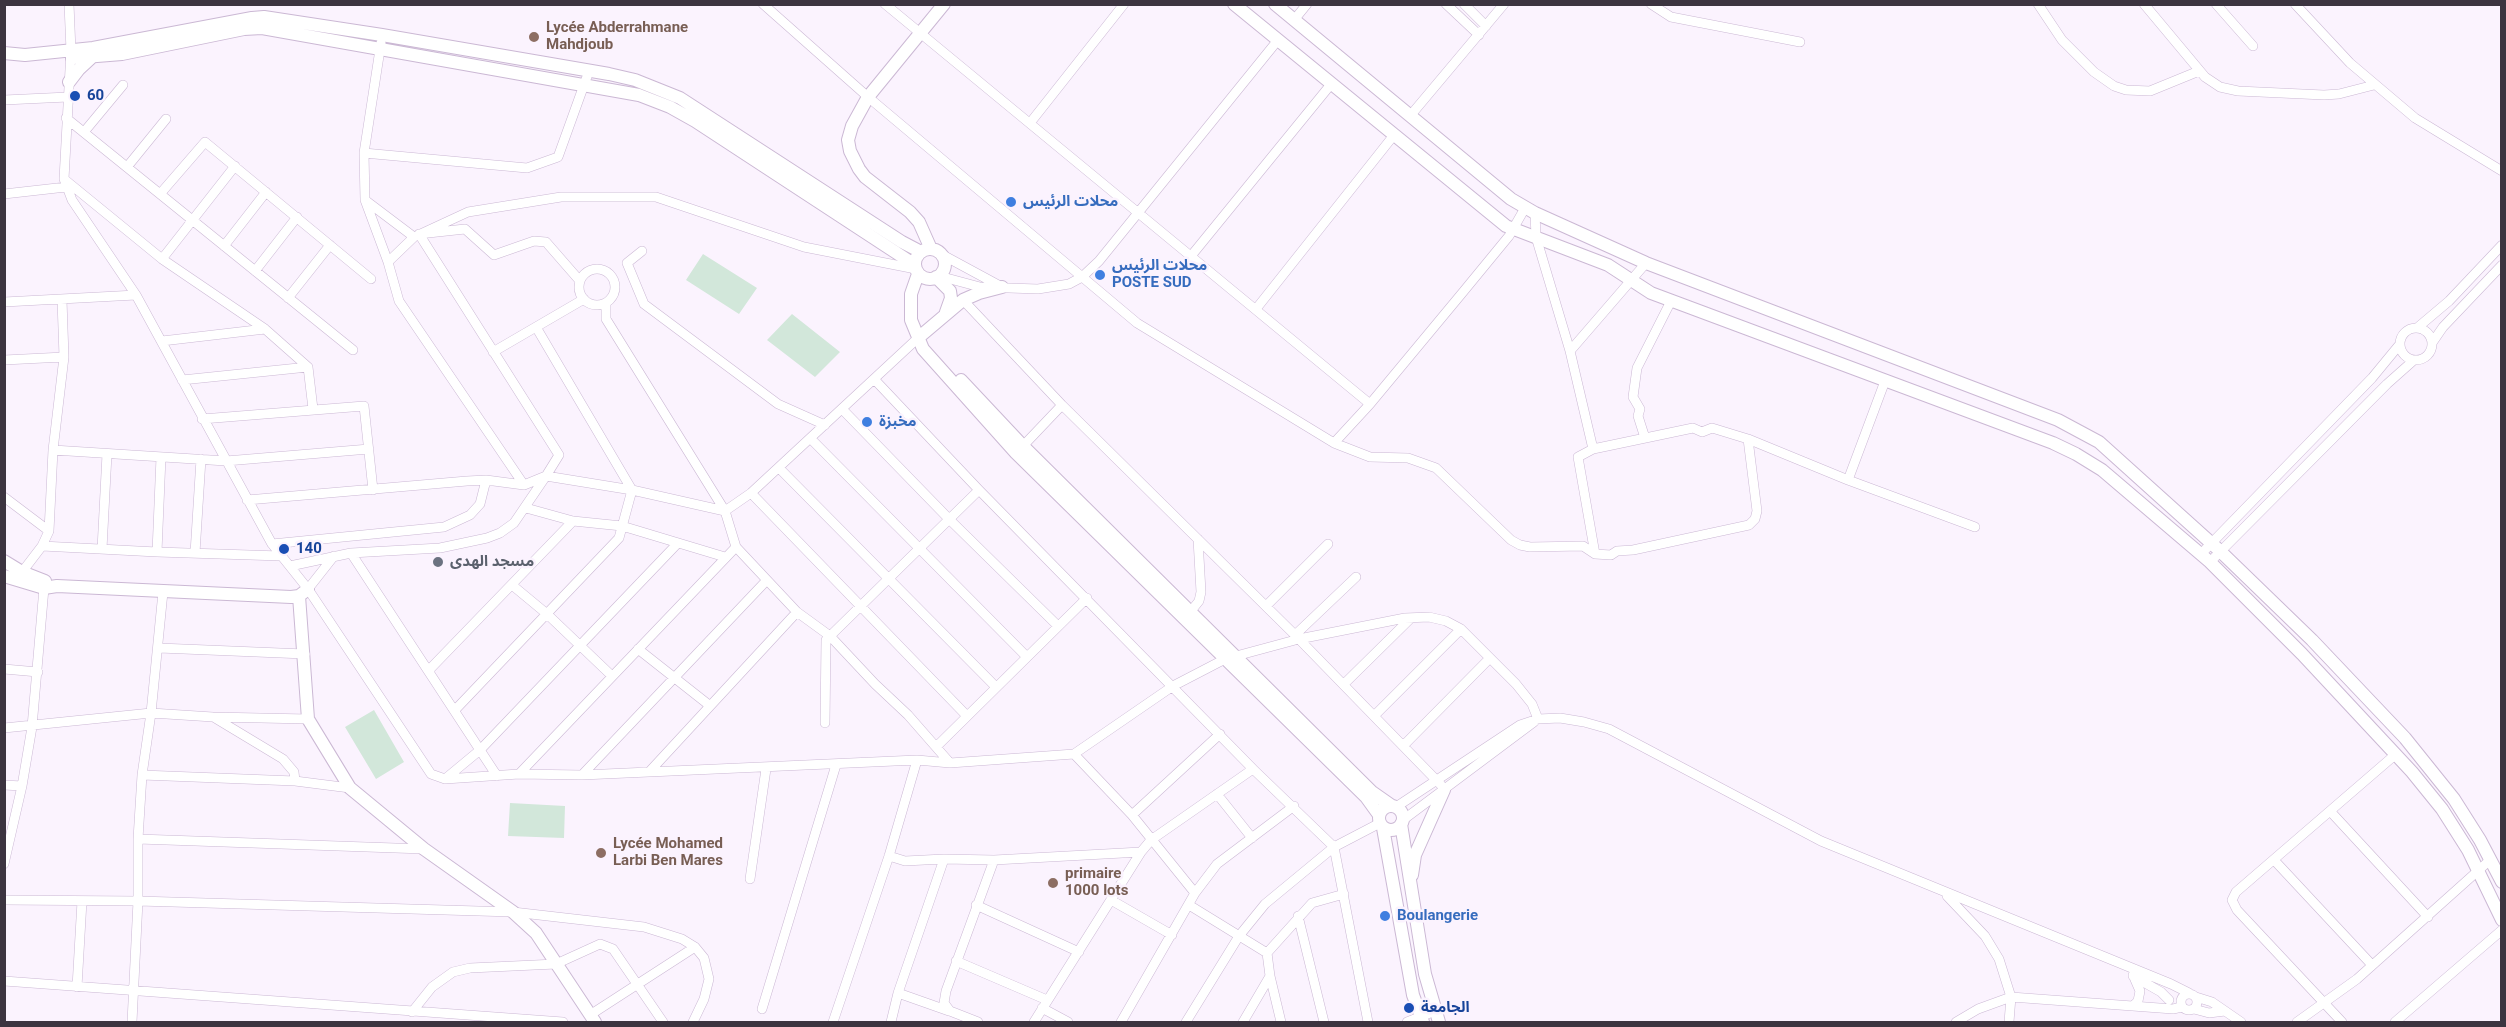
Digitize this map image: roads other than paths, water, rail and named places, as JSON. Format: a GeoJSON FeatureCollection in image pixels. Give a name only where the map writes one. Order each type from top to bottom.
{"type":"FeatureCollection","features":[{"type":"Feature","properties":{"kind":"street"},"geometry":{"type":"LineString","coordinates":[[69,4],[71,55],[66,118],[65,183],[72,200],[136,295],[272,544],[290,566],[303,592],[431,774],[445,779],[519,774],[582,776],[650,771],[766,769],[916,760],[950,763],[1074,754],[1173,686],[1230,657],[1297,637],[1429,617],[1446,621],[1461,629],[1525,695],[1538,719]]}},
{"type":"Feature","properties":{"kind":"street"},"geometry":{"type":"LineString","coordinates":[[885,4],[1370,404]]}},
{"type":"Feature","properties":{"kind":"street"},"geometry":{"type":"LineString","coordinates":[[937,277],[944,264],[930,251],[919,222],[910,212],[865,177],[850,152],[848,140],[852,126],[868,97],[944,4]]}},
{"type":"Feature","properties":{"kind":"street"},"geometry":{"type":"LineString","coordinates":[[1030,123],[1124,4]]}},
{"type":"Feature","properties":{"kind":"street"},"geometry":{"type":"LineString","coordinates":[[1234,4],[1499,222],[1608,265],[1651,293],[2076,454],[2115,479],[2205,558],[2302,654],[2396,754],[2442,809],[2480,871],[2502,920]]}},
{"type":"Feature","properties":{"kind":"street"},"geometry":{"type":"LineString","coordinates":[[1275,4],[1510,199],[1530,211],[1646,263],[2058,420],[2088,435],[2124,463],[2216,547],[2312,640],[2422,758],[2454,799],[2502,882]]}},
{"type":"Feature","properties":{"kind":"street"},"geometry":{"type":"LineString","coordinates":[[1279,40],[1298,39],[1295,21],[1306,4]]}},
{"type":"Feature","properties":{"kind":"street"},"geometry":{"type":"LineString","coordinates":[[1446,4],[1479,35]]}},
{"type":"Feature","properties":{"kind":"street"},"geometry":{"type":"LineString","coordinates":[[1464,4],[1486,26]]}},
{"type":"Feature","properties":{"kind":"street"},"geometry":{"type":"LineString","coordinates":[[1410,116],[1504,4]]}},
{"type":"Feature","properties":{"kind":"street"},"geometry":{"type":"LineString","coordinates":[[1651,4],[1671,17],[1800,42]]}},
{"type":"Feature","properties":{"kind":"street"},"geometry":{"type":"LineString","coordinates":[[2038,4],[2062,40],[2103,80],[2114,86],[2126,90],[2150,91],[2199,71]]}},
{"type":"Feature","properties":{"kind":"street"},"geometry":{"type":"LineString","coordinates":[[2144,4],[2199,71],[2220,87],[2238,91],[2324,95],[2339,94],[2374,85]]}},
{"type":"Feature","properties":{"kind":"street"},"geometry":{"type":"LineString","coordinates":[[2216,4],[2253,46]]}},
{"type":"Feature","properties":{"kind":"street"},"geometry":{"type":"LineString","coordinates":[[2295,4],[2350,63],[2374,85],[2415,118],[2502,171]]}},
{"type":"Feature","properties":{"kind":"street"},"geometry":{"type":"LineString","coordinates":[[765,5],[868,97],[1137,323],[1334,443],[1370,457],[1408,458],[1436,468],[1511,540],[1520,545],[1583,546],[1595,554],[1611,555],[1617,551],[1632,550],[1749,525],[1755,519],[1757,511],[1748,439]]}},
{"type":"Feature","properties":{"kind":"street"},"geometry":{"type":"LineString","coordinates":[[71,55],[252,18],[277,18],[635,80],[680,98],[902,242],[930,251],[1002,287]]}},
{"type":"Feature","properties":{"kind":"street"},"geometry":{"type":"LineString","coordinates":[[4,53],[92,57],[131,53],[253,28],[276,30],[639,95],[670,107],[916,269],[923,278],[937,277],[970,285],[1053,288],[1082,277],[1099,261],[1279,40],[1279,24],[1295,21]]}},
{"type":"Feature","properties":{"kind":"street"},"geometry":{"type":"LineString","coordinates":[[382,35],[364,153],[365,200],[388,262],[399,302],[524,485]]}},
{"type":"Feature","properties":{"kind":"street"},"geometry":{"type":"LineString","coordinates":[[69,82],[92,57]]}},
{"type":"Feature","properties":{"kind":"street"},"geometry":{"type":"LineString","coordinates":[[364,153],[526,168],[558,157],[589,71]]}},
{"type":"Feature","properties":{"kind":"street"},"geometry":{"type":"LineString","coordinates":[[1191,256],[1332,83]]}},
{"type":"Feature","properties":{"kind":"street"},"geometry":{"type":"LineString","coordinates":[[84,132],[123,85]]}},
{"type":"Feature","properties":{"kind":"street"},"geometry":{"type":"LineString","coordinates":[[4,100],[68,97]]}},
{"type":"Feature","properties":{"kind":"street"},"geometry":{"type":"LineString","coordinates":[[66,118],[353,350]]}},
{"type":"Feature","properties":{"kind":"street"},"geometry":{"type":"LineString","coordinates":[[127,167],[166,119]]}},
{"type":"Feature","properties":{"kind":"street"},"geometry":{"type":"LineString","coordinates":[[1256,309],[1394,135]]}},
{"type":"Feature","properties":{"kind":"street"},"geometry":{"type":"LineString","coordinates":[[160,194],[205,142],[371,279]]}},
{"type":"Feature","properties":{"kind":"street"},"geometry":{"type":"LineString","coordinates":[[162,259],[235,166]]}},
{"type":"Feature","properties":{"kind":"street"},"geometry":{"type":"LineString","coordinates":[[4,194],[65,183],[162,259],[265,329],[308,367],[313,410]]}},
{"type":"Feature","properties":{"kind":"street"},"geometry":{"type":"LineString","coordinates":[[224,246],[266,192]]}},
{"type":"Feature","properties":{"kind":"street"},"geometry":{"type":"LineString","coordinates":[[388,262],[416,235],[468,212],[561,197],[656,197],[804,247],[916,269]]}},
{"type":"Feature","properties":{"kind":"street"},"geometry":{"type":"LineString","coordinates":[[290,566],[351,553],[440,548],[500,533],[514,523],[526,508],[559,455],[416,235],[365,200]]}},
{"type":"Feature","properties":{"kind":"street"},"geometry":{"type":"LineString","coordinates":[[1334,443],[1370,404],[1513,228],[1530,211]]}},
{"type":"Feature","properties":{"kind":"street"},"geometry":{"type":"LineString","coordinates":[[1530,211],[1569,351],[1593,449]]}},
{"type":"Feature","properties":{"kind":"street"},"geometry":{"type":"LineString","coordinates":[[255,271],[297,217]]}},
{"type":"Feature","properties":{"kind":"street"},"geometry":{"type":"LineString","coordinates":[[416,235],[465,229],[495,255],[534,241],[546,242],[580,281]]}},
{"type":"Feature","properties":{"kind":"street"},"geometry":{"type":"LineString","coordinates":[[288,298],[330,245]]}},
{"type":"Feature","properties":{"kind":"street"},"geometry":{"type":"LineString","coordinates":[[2216,547],[2384,365],[2400,344],[2404,334],[2417,328],[2449,301],[2502,245]]}},
{"type":"Feature","properties":{"kind":"street"},"geometry":{"type":"LineString","coordinates":[[642,251],[627,263],[644,304],[778,404],[825,425]]}},
{"type":"Feature","properties":{"kind":"street"},"geometry":{"type":"LineString","coordinates":[[930,251],[916,269],[911,294],[911,320],[922,349],[1016,453],[1372,792],[1402,813],[1410,885],[1425,974],[1437,1017],[1407,1023]]}},
{"type":"Feature","properties":{"kind":"street"},"geometry":{"type":"LineString","coordinates":[[1569,351],[1646,263]]}},
{"type":"Feature","properties":{"kind":"street"},"geometry":{"type":"LineString","coordinates":[[2205,558],[2414,360],[2427,356],[2432,343],[2450,319],[2502,265]]}},
{"type":"Feature","properties":{"kind":"street"},"geometry":{"type":"LineString","coordinates":[[615,280],[614,294],[606,303],[595,305],[580,294],[580,281],[588,270],[595,268],[607,271],[615,280],[634,283]]}},
{"type":"Feature","properties":{"kind":"street"},"geometry":{"type":"LineString","coordinates":[[937,277],[950,291],[951,298],[944,315]]}},
{"type":"Feature","properties":{"kind":"street"},"geometry":{"type":"LineString","coordinates":[[247,500],[486,480],[524,485],[546,476],[632,490],[725,511],[752,493],[944,315],[963,300],[1002,287]]}},
{"type":"Feature","properties":{"kind":"street"},"geometry":{"type":"LineString","coordinates":[[4,302],[136,295]]}},
{"type":"Feature","properties":{"kind":"street"},"geometry":{"type":"LineString","coordinates":[[493,352],[584,299]]}},
{"type":"Feature","properties":{"kind":"street"},"geometry":{"type":"LineString","coordinates":[[14,576],[42,546],[49,531],[53,450],[64,357],[62,300]]}},
{"type":"Feature","properties":{"kind":"street"},"geometry":{"type":"LineString","coordinates":[[963,300],[1062,405],[1375,715],[1441,785]]}},
{"type":"Feature","properties":{"kind":"street"},"geometry":{"type":"LineString","coordinates":[[1645,438],[1638,416],[1640,408],[1633,397],[1637,368],[1671,301]]}},
{"type":"Feature","properties":{"kind":"street"},"geometry":{"type":"LineString","coordinates":[[606,303],[606,319],[725,511],[736,547],[797,612],[830,636],[908,715],[950,763]]}},
{"type":"Feature","properties":{"kind":"street"},"geometry":{"type":"LineString","coordinates":[[455,710],[618,538],[632,490],[536,327]]}},
{"type":"Feature","properties":{"kind":"street"},"geometry":{"type":"LineString","coordinates":[[2417,328],[2427,333],[2432,343]]}},
{"type":"Feature","properties":{"kind":"street"},"geometry":{"type":"LineString","coordinates":[[162,341],[265,329]]}},
{"type":"Feature","properties":{"kind":"street"},"geometry":{"type":"LineString","coordinates":[[918,338],[927,343],[1023,446],[1191,611],[1230,657],[1366,797],[1381,822],[1391,830],[1441,785]]}},
{"type":"Feature","properties":{"kind":"street"},"geometry":{"type":"LineString","coordinates":[[2400,344],[2402,353],[2414,360]]}},
{"type":"Feature","properties":{"kind":"street"},"geometry":{"type":"LineString","coordinates":[[4,360],[64,357]]}},
{"type":"Feature","properties":{"kind":"street"},"geometry":{"type":"LineString","coordinates":[[182,380],[308,367]]}},
{"type":"Feature","properties":{"kind":"street"},"geometry":{"type":"LineString","coordinates":[[874,379],[979,490],[1253,769],[1334,847],[1368,1023]]}},
{"type":"Feature","properties":{"kind":"street"},"geometry":{"type":"LineString","coordinates":[[1848,480],[1885,381]]}},
{"type":"Feature","properties":{"kind":"street"},"geometry":{"type":"LineString","coordinates":[[1023,446],[1062,405]]}},
{"type":"Feature","properties":{"kind":"street"},"geometry":{"type":"LineString","coordinates":[[202,419],[364,406],[373,490]]}},
{"type":"Feature","properties":{"kind":"street"},"geometry":{"type":"LineString","coordinates":[[842,409],[1058,626]]}},
{"type":"Feature","properties":{"kind":"street"},"geometry":{"type":"LineString","coordinates":[[1595,554],[1578,457],[1593,449],[1693,428],[1702,432],[1712,428],[1748,439],[1848,480],[1975,527]]}},
{"type":"Feature","properties":{"kind":"street"},"geometry":{"type":"LineString","coordinates":[[2076,454],[2088,435]]}},
{"type":"Feature","properties":{"kind":"street"},"geometry":{"type":"LineString","coordinates":[[811,439],[1027,657]]}},
{"type":"Feature","properties":{"kind":"street"},"geometry":{"type":"LineString","coordinates":[[53,450],[226,462],[369,449]]}},
{"type":"Feature","properties":{"kind":"street"},"geometry":{"type":"LineString","coordinates":[[102,549],[106,454]]}},
{"type":"Feature","properties":{"kind":"street"},"geometry":{"type":"LineString","coordinates":[[157,552],[161,457]]}},
{"type":"Feature","properties":{"kind":"street"},"geometry":{"type":"LineString","coordinates":[[195,553],[201,459]]}},
{"type":"Feature","properties":{"kind":"street"},"geometry":{"type":"LineString","coordinates":[[779,468],[996,687]]}},
{"type":"Feature","properties":{"kind":"street"},"geometry":{"type":"LineString","coordinates":[[272,544],[444,527],[470,515],[480,504],[486,480]]}},
{"type":"Feature","properties":{"kind":"street"},"geometry":{"type":"LineString","coordinates":[[825,723],[826,640],[979,490]]}},
{"type":"Feature","properties":{"kind":"street"},"geometry":{"type":"LineString","coordinates":[[752,493],[967,716]]}},
{"type":"Feature","properties":{"kind":"street"},"geometry":{"type":"LineString","coordinates":[[4,497],[49,531]]}},
{"type":"Feature","properties":{"kind":"street"},"geometry":{"type":"LineString","coordinates":[[526,508],[573,521],[622,526],[725,557]]}},
{"type":"Feature","properties":{"kind":"street"},"geometry":{"type":"LineString","coordinates":[[429,669],[573,521]]}},
{"type":"Feature","properties":{"kind":"street"},"geometry":{"type":"LineString","coordinates":[[1191,611],[1199,600],[1201,592],[1198,539]]}},
{"type":"Feature","properties":{"kind":"street"},"geometry":{"type":"LineString","coordinates":[[445,779],[480,750],[677,544]]}},
{"type":"Feature","properties":{"kind":"street"},"geometry":{"type":"LineString","coordinates":[[1266,606],[1328,544]]}},
{"type":"Feature","properties":{"kind":"street"},"geometry":{"type":"LineString","coordinates":[[42,546],[281,556]]}},
{"type":"Feature","properties":{"kind":"street"},"geometry":{"type":"LineString","coordinates":[[519,774],[736,547]]}},
{"type":"Feature","properties":{"kind":"street"},"geometry":{"type":"LineString","coordinates":[[351,553],[497,776]]}},
{"type":"Feature","properties":{"kind":"street"},"geometry":{"type":"LineString","coordinates":[[4,561],[14,576],[51,587],[279,597],[303,592],[334,556]]}},
{"type":"Feature","properties":{"kind":"street"},"geometry":{"type":"LineString","coordinates":[[1297,637],[1356,577]]}},
{"type":"Feature","properties":{"kind":"street"},"geometry":{"type":"LineString","coordinates":[[582,776],[767,580]]}},
{"type":"Feature","properties":{"kind":"street"},"geometry":{"type":"LineString","coordinates":[[512,585],[547,614],[612,676]]}},
{"type":"Feature","properties":{"kind":"street"},"geometry":{"type":"LineString","coordinates":[[4,864],[22,786],[51,587]]}},
{"type":"Feature","properties":{"kind":"street"},"geometry":{"type":"LineString","coordinates":[[132,1023],[142,775],[159,648],[163,592]]}},
{"type":"Feature","properties":{"kind":"street"},"geometry":{"type":"LineString","coordinates":[[303,592],[308,719],[350,788],[424,849],[513,912],[536,933],[593,1019],[638,984],[695,947]]}},
{"type":"Feature","properties":{"kind":"street"},"geometry":{"type":"LineString","coordinates":[[936,747],[1087,598]]}},
{"type":"Feature","properties":{"kind":"street"},"geometry":{"type":"LineString","coordinates":[[650,771],[797,612]]}},
{"type":"Feature","properties":{"kind":"street"},"geometry":{"type":"LineString","coordinates":[[1344,684],[1411,618]]}},
{"type":"Feature","properties":{"kind":"street"},"geometry":{"type":"LineString","coordinates":[[1375,715],[1461,629]]}},
{"type":"Feature","properties":{"kind":"street"},"geometry":{"type":"LineString","coordinates":[[159,648],[305,654]]}},
{"type":"Feature","properties":{"kind":"street"},"geometry":{"type":"LineString","coordinates":[[638,649],[709,705]]}},
{"type":"Feature","properties":{"kind":"street"},"geometry":{"type":"LineString","coordinates":[[1404,745],[1490,658]]}},
{"type":"Feature","properties":{"kind":"street"},"geometry":{"type":"LineString","coordinates":[[4,669],[38,672]]}},
{"type":"Feature","properties":{"kind":"street"},"geometry":{"type":"LineString","coordinates":[[4,728],[32,727],[151,713],[308,719]]}},
{"type":"Feature","properties":{"kind":"street"},"geometry":{"type":"LineString","coordinates":[[213,717],[283,759],[294,772],[295,781]]}},
{"type":"Feature","properties":{"kind":"street"},"geometry":{"type":"LineString","coordinates":[[1421,1019],[1408,970],[1381,822],[1384,808],[1394,807],[1441,785],[1538,719],[1571,720],[1609,729],[1799,831],[2131,972],[2187,999]]}},
{"type":"Feature","properties":{"kind":"street"},"geometry":{"type":"LineString","coordinates":[[1132,815],[1220,734]]}},
{"type":"Feature","properties":{"kind":"street"},"geometry":{"type":"LineString","coordinates":[[1074,754],[1132,815],[1195,893]]}},
{"type":"Feature","properties":{"kind":"street"},"geometry":{"type":"LineString","coordinates":[[2342,1023],[2236,910],[2233,904],[2236,892],[2396,754]]}},
{"type":"Feature","properties":{"kind":"street"},"geometry":{"type":"LineString","coordinates":[[833,1023],[889,856],[916,760]]}},
{"type":"Feature","properties":{"kind":"street"},"geometry":{"type":"LineString","coordinates":[[762,1009],[836,765]]}},
{"type":"Feature","properties":{"kind":"street"},"geometry":{"type":"LineString","coordinates":[[750,879],[766,769]]}},
{"type":"Feature","properties":{"kind":"street"},"geometry":{"type":"LineString","coordinates":[[1034,1023],[1141,852],[1151,840],[1253,769]]}},
{"type":"Feature","properties":{"kind":"street"},"geometry":{"type":"LineString","coordinates":[[142,775],[295,781],[350,788]]}},
{"type":"Feature","properties":{"kind":"street"},"geometry":{"type":"LineString","coordinates":[[4,785],[22,786]]}},
{"type":"Feature","properties":{"kind":"street"},"geometry":{"type":"LineString","coordinates":[[1410,885],[1415,855],[1441,785]]}},
{"type":"Feature","properties":{"kind":"street"},"geometry":{"type":"LineString","coordinates":[[1217,794],[1252,838]]}},
{"type":"Feature","properties":{"kind":"street"},"geometry":{"type":"LineString","coordinates":[[1121,1023],[1195,893],[1217,864],[1294,806]]}},
{"type":"Feature","properties":{"kind":"street"},"geometry":{"type":"LineString","coordinates":[[2330,811],[2428,917]]}},
{"type":"Feature","properties":{"kind":"street"},"geometry":{"type":"LineString","coordinates":[[1186,1023],[1239,936],[1265,904],[1334,847],[1381,822]]}},
{"type":"Feature","properties":{"kind":"street"},"geometry":{"type":"LineString","coordinates":[[138,839],[424,849]]}},
{"type":"Feature","properties":{"kind":"street"},"geometry":{"type":"LineString","coordinates":[[889,856],[905,861],[994,860],[1141,852]]}},
{"type":"Feature","properties":{"kind":"street"},"geometry":{"type":"LineString","coordinates":[[891,1023],[898,993],[945,859]]}},
{"type":"Feature","properties":{"kind":"street"},"geometry":{"type":"LineString","coordinates":[[950,1011],[944,1003],[956,962],[994,860]]}},
{"type":"Feature","properties":{"kind":"street"},"geometry":{"type":"LineString","coordinates":[[2274,860],[2372,965]]}},
{"type":"Feature","properties":{"kind":"street"},"geometry":{"type":"LineString","coordinates":[[2297,1023],[2372,965],[2490,860]]}},
{"type":"Feature","properties":{"kind":"street"},"geometry":{"type":"LineString","coordinates":[[1943,892],[1993,947],[2005,972],[2011,998],[2009,1023]]}},
{"type":"Feature","properties":{"kind":"street"},"geometry":{"type":"LineString","coordinates":[[1281,1023],[1267,953],[1312,903],[1344,894]]}},
{"type":"Feature","properties":{"kind":"street"},"geometry":{"type":"LineString","coordinates":[[4,900],[138,901],[513,912],[644,927],[667,933],[695,947],[704,957],[709,979],[704,999],[693,1023]]}},
{"type":"Feature","properties":{"kind":"street"},"geometry":{"type":"LineString","coordinates":[[1111,900],[1172,935]]}},
{"type":"Feature","properties":{"kind":"street"},"geometry":{"type":"LineString","coordinates":[[77,987],[82,901]]}},
{"type":"Feature","properties":{"kind":"street"},"geometry":{"type":"LineString","coordinates":[[976,905],[1079,952]]}},
{"type":"Feature","properties":{"kind":"street"},"geometry":{"type":"LineString","coordinates":[[1189,905],[1267,953]]}},
{"type":"Feature","properties":{"kind":"street"},"geometry":{"type":"LineString","coordinates":[[1298,916],[1324,1023]]}},
{"type":"Feature","properties":{"kind":"street"},"geometry":{"type":"LineString","coordinates":[[2395,1023],[2502,930]]}},
{"type":"Feature","properties":{"kind":"street"},"geometry":{"type":"LineString","coordinates":[[412,1012],[439,981],[461,969],[556,964],[595,945],[605,945],[613,949],[663,1023]]}},
{"type":"Feature","properties":{"kind":"street"},"geometry":{"type":"LineString","coordinates":[[956,962],[1045,1004],[1068,1023]]}},
{"type":"Feature","properties":{"kind":"street"},"geometry":{"type":"LineString","coordinates":[[2131,972],[2169,1000]]}},
{"type":"Feature","properties":{"kind":"street"},"geometry":{"type":"LineString","coordinates":[[2131,972],[2140,991],[2138,1001],[2133,1006]]}},
{"type":"Feature","properties":{"kind":"street"},"geometry":{"type":"LineString","coordinates":[[1244,1023],[1270,976]]}},
{"type":"Feature","properties":{"kind":"street"},"geometry":{"type":"LineString","coordinates":[[4,981],[563,1023]]}},
{"type":"Feature","properties":{"kind":"street"},"geometry":{"type":"LineString","coordinates":[[898,993],[978,1023]]}},
{"type":"Feature","properties":{"kind":"street"},"geometry":{"type":"LineString","coordinates":[[1956,1023],[1978,1009],[2011,998],[2175,1010],[2187,999]]}},
{"type":"Feature","properties":{"kind":"street"},"geometry":{"type":"LineString","coordinates":[[2187,999],[2188,1010],[2194,1009],[2209,1013],[2225,1011]]}},
{"type":"Feature","properties":{"kind":"street"},"geometry":{"type":"LineString","coordinates":[[2151,1007],[2169,1000],[2187,999],[2212,1002],[2241,1023]]}},
{"type":"Feature","properties":{"kind":"street"},"geometry":{"type":"LineString","coordinates":[[389,1023],[390,1011]]}},
{"type":"Feature","properties":{"kind":"place","name":"Lycée Abderrahmane Mahdjoub"},"geometry":{"type":"Point","coordinates":[534,37]}},
{"type":"Feature","properties":{"kind":"place","name":"60"},"geometry":{"type":"Point","coordinates":[75,96]}},
{"type":"Feature","properties":{"kind":"place","name":"محلات الرئيس"},"geometry":{"type":"Point","coordinates":[1011,202]}},
{"type":"Feature","properties":{"kind":"place","name":"محلات الرئيس POSTE SUD"},"geometry":{"type":"Point","coordinates":[1100,275]}},
{"type":"Feature","properties":{"kind":"place","name":"مخبزة"},"geometry":{"type":"Point","coordinates":[867,422]}},
{"type":"Feature","properties":{"kind":"place","name":"140"},"geometry":{"type":"Point","coordinates":[284,549]}},
{"type":"Feature","properties":{"kind":"place","name":"مسجد الهدى"},"geometry":{"type":"Point","coordinates":[438,562]}},
{"type":"Feature","properties":{"kind":"place","name":"Lycée Mohamed Larbi Ben Mares"},"geometry":{"type":"Point","coordinates":[601,853]}},
{"type":"Feature","properties":{"kind":"place","name":"primaire 1000 lots"},"geometry":{"type":"Point","coordinates":[1053,883]}},
{"type":"Feature","properties":{"kind":"place","name":"Boulangerie"},"geometry":{"type":"Point","coordinates":[1385,916]}},
{"type":"Feature","properties":{"kind":"place","name":"الجامعة"},"geometry":{"type":"Point","coordinates":[1409,1008]}}]}
